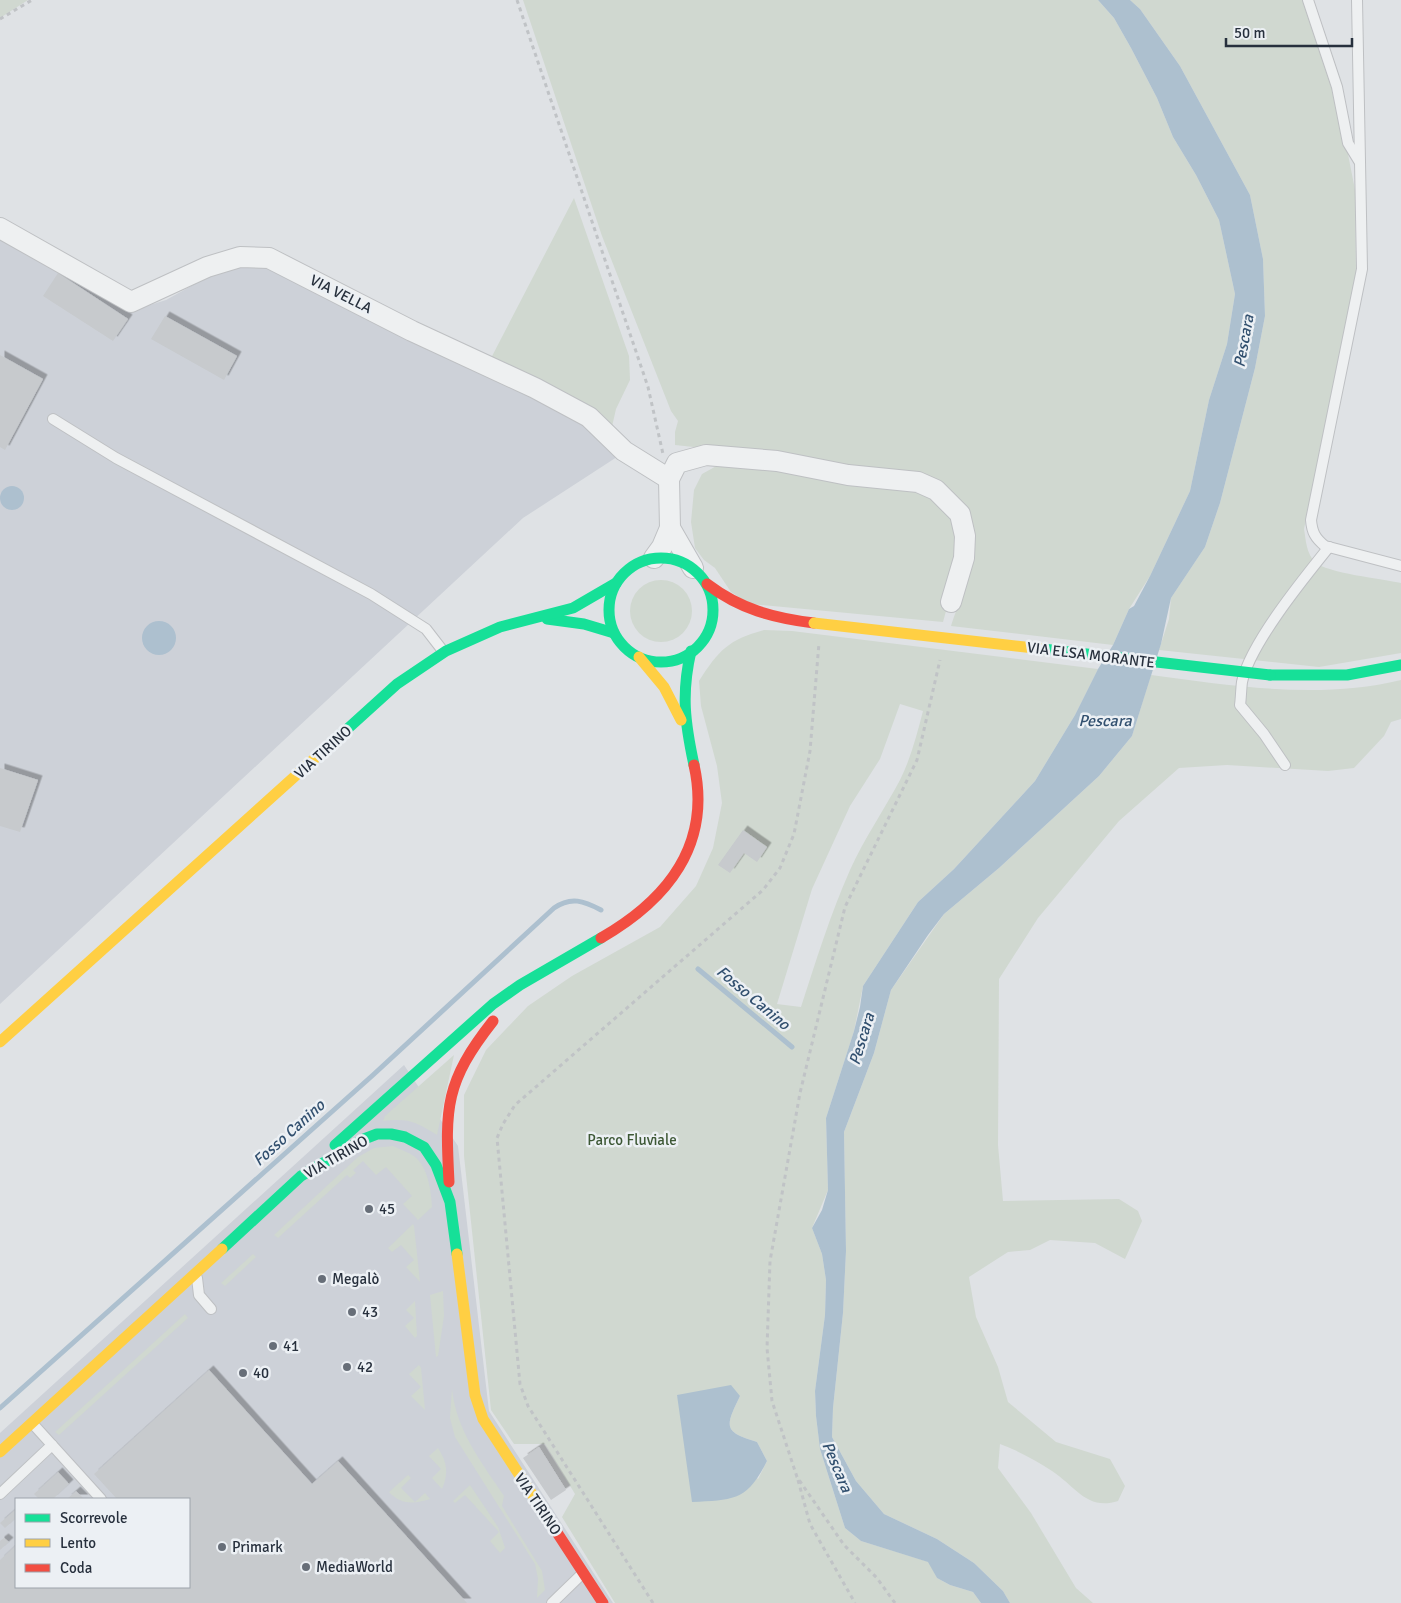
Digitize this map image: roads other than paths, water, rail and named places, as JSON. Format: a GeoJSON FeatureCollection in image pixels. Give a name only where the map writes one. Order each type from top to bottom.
{"type":"FeatureCollection","features":[{"type":"Feature","properties":{"kind":"street","name":"VIA VELLA"},"geometry":{"type":"LineString","coordinates":[[0,228],[131,302],[207,267],[240,257],[269,258],[412,331],[535,388],[589,417],[624,451],[669,479]]}},
{"type":"Feature","properties":{"kind":"street"},"geometry":{"type":"LineString","coordinates":[[654,558],[662,548],[670,528],[669,479],[678,463],[706,455],[777,461],[848,474],[918,482],[936,490],[960,514],[966,536],[964,558],[951,602]]}},
{"type":"Feature","properties":{"kind":"street"},"geometry":{"type":"LineString","coordinates":[[670,528],[693,568],[707,584],[713,607],[712,618],[704,638],[692,651],[671,661],[649,660],[639,657],[624,647],[614,633],[609,607],[616,583],[632,566],[654,558],[675,559],[693,568]]}},
{"type":"Feature","properties":{"kind":"street","name":"VIA TIRINO"},"geometry":{"type":"LineString","coordinates":[[0,1042],[397,684],[444,652],[473,637],[575,607],[616,583]]}},
{"type":"Feature","properties":{"kind":"street","name":"VIA ELSA MORANTE"},"geometry":{"type":"LineString","coordinates":[[707,584],[721,596],[744,609],[780,619],[814,623],[1270,675],[1346,675],[1401,664]]}},
{"type":"Feature","properties":{"kind":"street","name":"VIA TIRINO"},"geometry":{"type":"LineString","coordinates":[[533,618],[564,620],[614,633]]}},
{"type":"Feature","properties":{"kind":"street","name":"VIA ELSA MORANTE"},"geometry":{"type":"LineString","coordinates":[[752,623],[780,619]]}},
{"type":"Feature","properties":{"kind":"street"},"geometry":{"type":"LineString","coordinates":[[704,638],[719,632]]}},
{"type":"Feature","properties":{"kind":"street"},"geometry":{"type":"LineString","coordinates":[[689,743],[683,693],[692,651]]}},
{"type":"Feature","properties":{"kind":"street"},"geometry":{"type":"LineString","coordinates":[[301,1176],[494,1004],[528,979],[641,913],[676,874],[690,848],[699,818],[700,784],[689,743],[670,697],[639,657]]}},
{"type":"Feature","properties":{"kind":"street"},"geometry":{"type":"LineString","coordinates":[[450,1202],[447,1112],[455,1076],[478,1039],[528,979]]}},
{"type":"Feature","properties":{"kind":"street","name":"VIA TIRINO"},"geometry":{"type":"LineString","coordinates":[[0,1452],[301,1176],[364,1139],[377,1134],[391,1134],[412,1140],[424,1148],[436,1165],[450,1202],[474,1386],[483,1419],[603,1603]]}},
{"type":"Feature","properties":{"kind":"lane"},"geometry":{"type":"LineString","coordinates":[[1308,0],[1337,87],[1348,143],[1360,162]]}},
{"type":"Feature","properties":{"kind":"lane"},"geometry":{"type":"LineString","coordinates":[[1357,0],[1362,269],[1311,520],[1312,530],[1316,539],[1329,547],[1401,566]]}},
{"type":"Feature","properties":{"kind":"lane"},"geometry":{"type":"LineString","coordinates":[[53,419],[116,458],[370,594],[426,629],[444,652]]}},
{"type":"Feature","properties":{"kind":"lane"},"geometry":{"type":"LineString","coordinates":[[1285,765],[1264,734],[1240,705],[1242,682],[1259,645],[1300,582],[1329,547]]}},
{"type":"Feature","properties":{"kind":"lane"},"geometry":{"type":"LineString","coordinates":[[199,1270],[198,1290],[211,1308]]}},
{"type":"Feature","properties":{"kind":"lane"},"geometry":{"type":"LineString","coordinates":[[32,1423],[99,1498]]}},
{"type":"Feature","properties":{"kind":"lane"},"geometry":{"type":"LineString","coordinates":[[0,1494],[52,1445]]}},
{"type":"Feature","properties":{"kind":"lane"},"geometry":{"type":"LineString","coordinates":[[552,1603],[583,1572]]}},
{"type":"Feature","properties":{"kind":"water","name":"Pescara"},"geometry":{"type":"Polygon","coordinates":[[[1098,0],[1130,0],[1140,9],[1180,66],[1250,195],[1263,259],[1265,316],[1255,368],[1220,503],[1205,547],[1171,598],[1161,644],[1132,736],[1099,776],[999,868],[944,914],[928,935],[891,990],[874,1053],[844,1132],[846,1251],[843,1313],[833,1408],[832,1437],[856,1481],[884,1514],[937,1539],[974,1563],[1003,1591],[1010,1603],[981,1603],[973,1592],[950,1585],[937,1578],[928,1562],[861,1541],[845,1528],[820,1449],[816,1416],[815,1391],[825,1315],[826,1280],[822,1254],[812,1228],[822,1210],[828,1190],[826,1118],[854,1031],[863,986],[918,902],[954,869],[1035,781],[1075,715],[1098,669],[1113,645],[1129,609],[1134,606],[1150,576],[1190,491],[1209,400],[1227,344],[1235,294],[1219,220],[1196,175],[1173,137],[1157,98],[1131,48],[1114,18],[1098,0]]]}},
{"type":"Feature","properties":{"kind":"water"},"geometry":{"type":"Polygon","coordinates":[[[12,486],[20,490],[24,498],[20,506],[12,510],[4,506],[0,498],[4,490],[12,486]]]}},
{"type":"Feature","properties":{"kind":"water"},"geometry":{"type":"Polygon","coordinates":[[[159,621],[171,626],[176,638],[171,650],[159,655],[147,650],[142,638],[147,626],[159,621]]]}},
{"type":"Feature","properties":{"kind":"water"},"geometry":{"type":"Polygon","coordinates":[[[731,1385],[740,1396],[732,1415],[730,1427],[738,1435],[757,1442],[767,1461],[753,1484],[738,1496],[729,1499],[692,1502],[677,1395],[731,1385]]]}},
{"type":"Feature","properties":{"kind":"waterway","name":"Fosso Canino"},"geometry":{"type":"LineString","coordinates":[[0,1408],[373,1075],[554,908],[566,902],[578,901],[601,910]]}},
{"type":"Feature","properties":{"kind":"waterway","name":"Fosso Canino"},"geometry":{"type":"LineString","coordinates":[[698,969],[792,1047]]}},
{"type":"Feature","properties":{"kind":"place","name":"45"},"geometry":{"type":"Point","coordinates":[369,1209]}},
{"type":"Feature","properties":{"kind":"place","name":"Megalò"},"geometry":{"type":"Point","coordinates":[322,1279]}},
{"type":"Feature","properties":{"kind":"place","name":"43"},"geometry":{"type":"Point","coordinates":[352,1312]}},
{"type":"Feature","properties":{"kind":"place","name":"41"},"geometry":{"type":"Point","coordinates":[273,1346]}},
{"type":"Feature","properties":{"kind":"place","name":"42"},"geometry":{"type":"Point","coordinates":[347,1367]}},
{"type":"Feature","properties":{"kind":"place","name":"40"},"geometry":{"type":"Point","coordinates":[243,1373]}},
{"type":"Feature","properties":{"kind":"place","name":"Primark"},"geometry":{"type":"Point","coordinates":[222,1547]}},
{"type":"Feature","properties":{"kind":"place","name":"MediaWorld"},"geometry":{"type":"Point","coordinates":[306,1567]}},
{"type":"Feature","properties":{"kind":"park label","name":"Parco Fluviale"},"geometry":{"type":"Point","coordinates":[632,1140]}}]}
